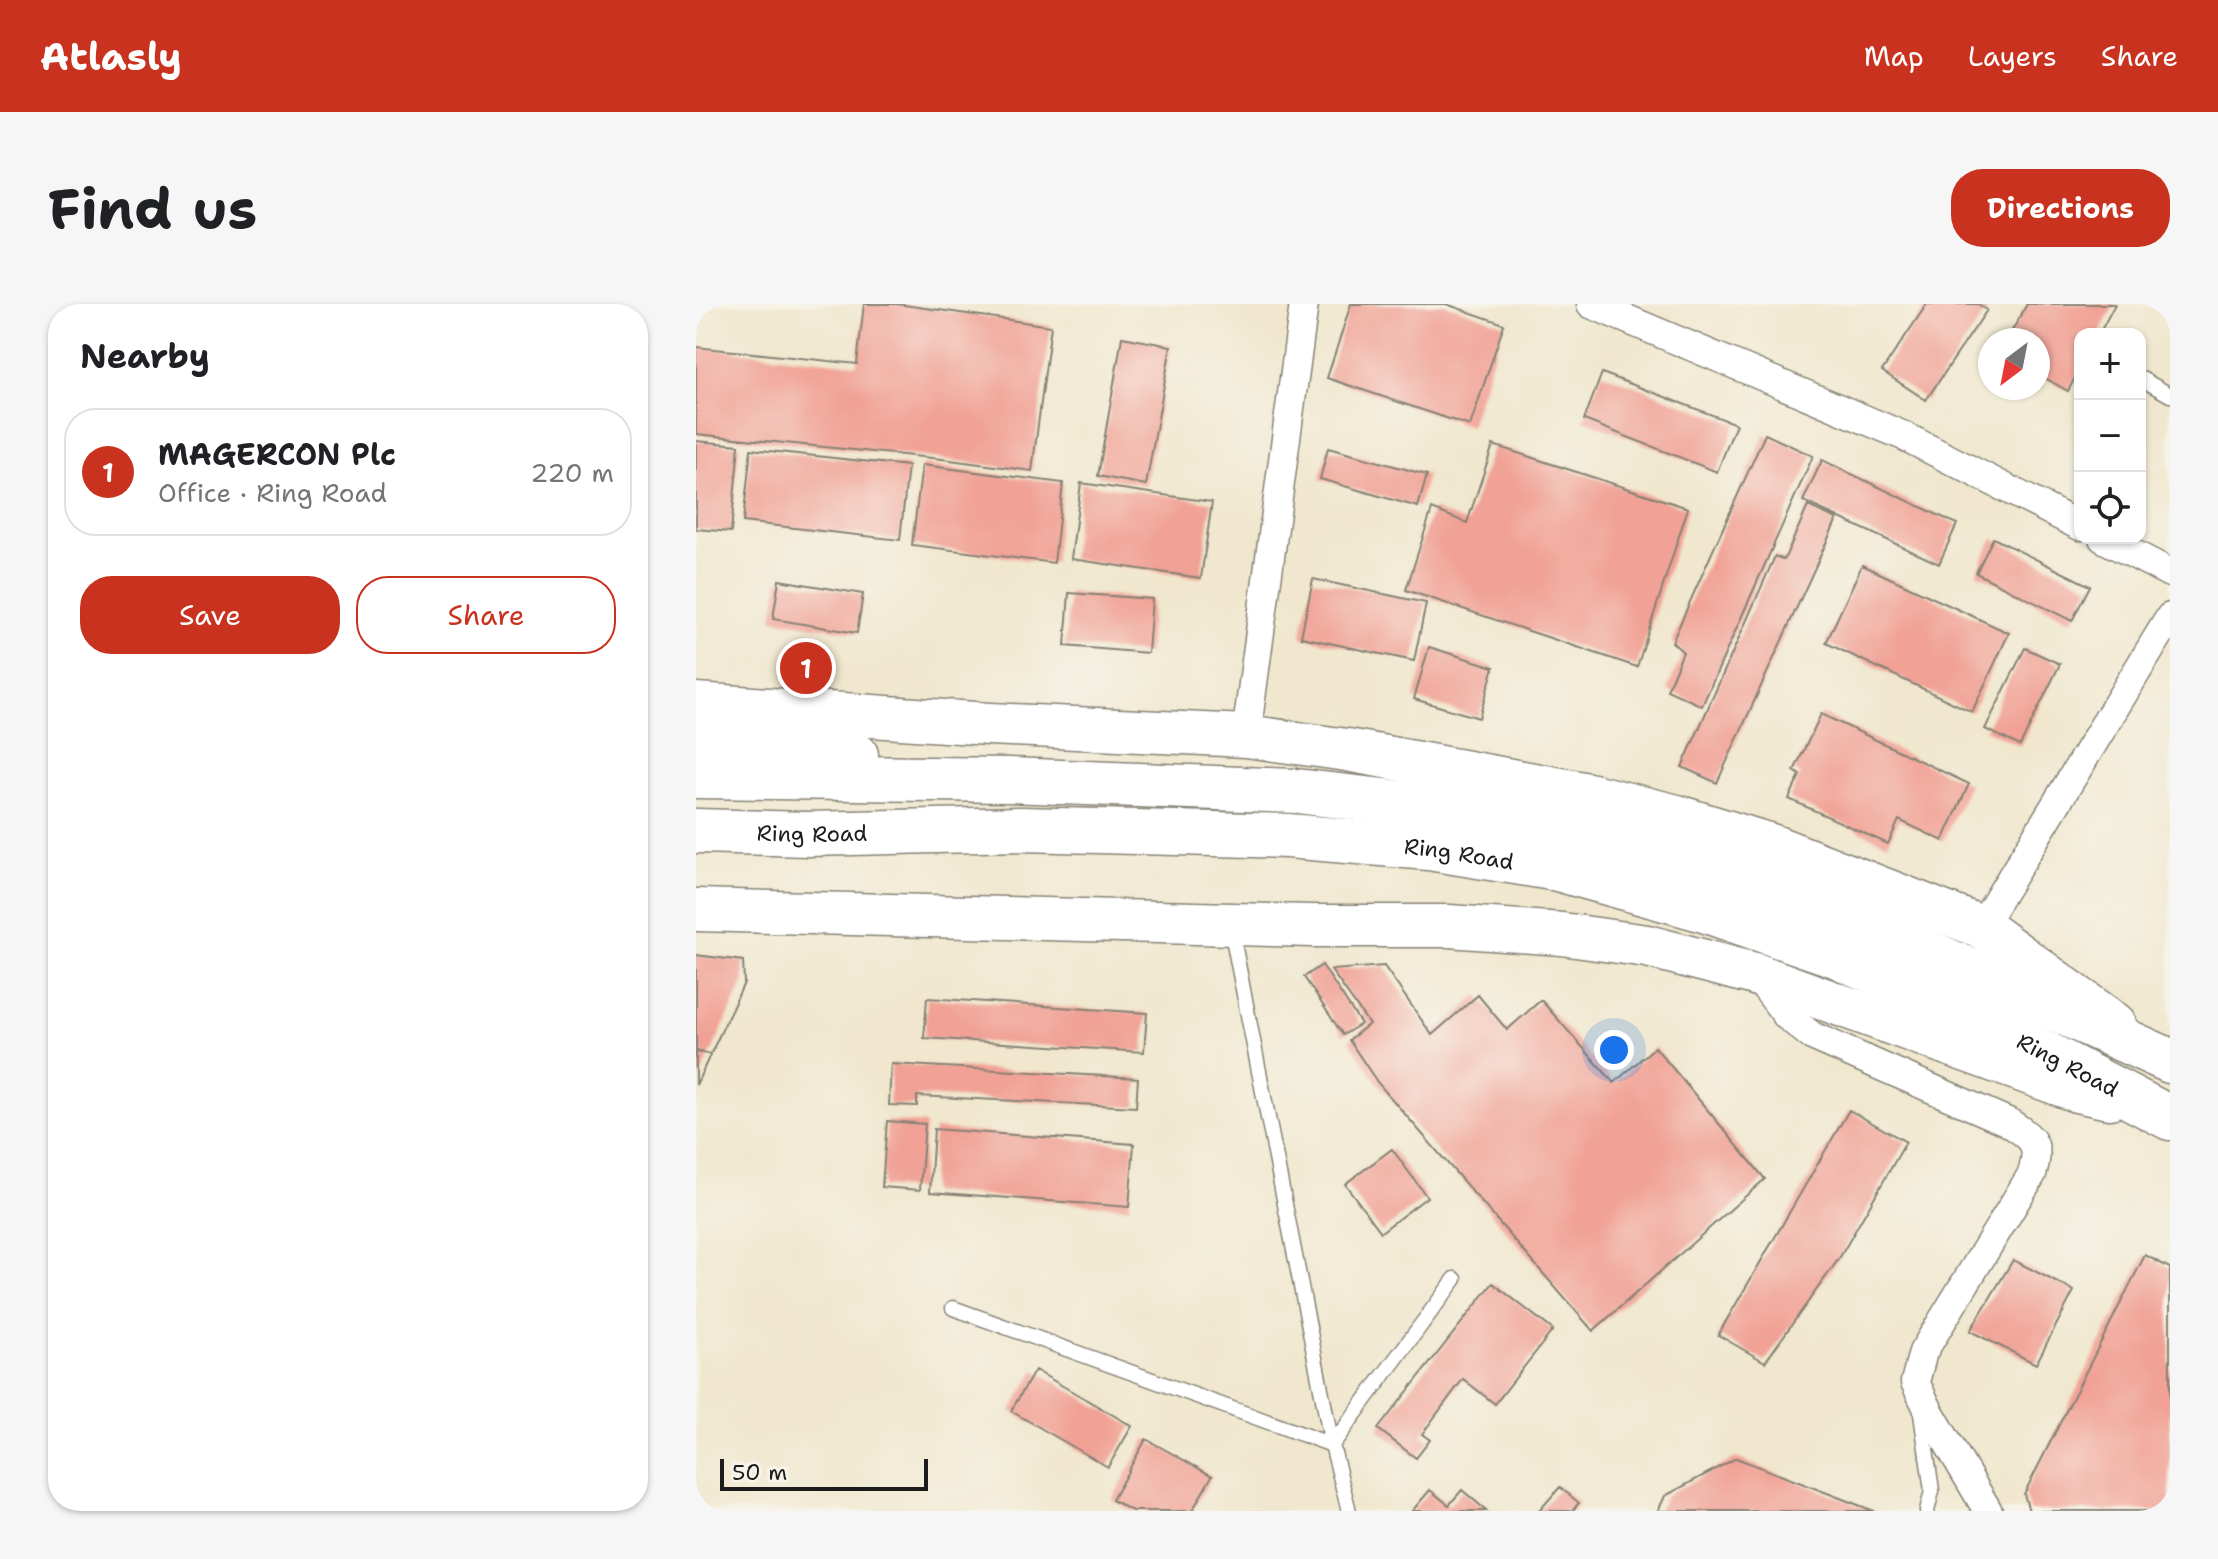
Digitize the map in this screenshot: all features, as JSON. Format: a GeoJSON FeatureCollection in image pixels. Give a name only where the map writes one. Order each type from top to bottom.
{"type":"FeatureCollection","features":[{"type":"Feature","properties":{"kind":"highway"},"geometry":{"type":"LineString","coordinates":[[696,739],[778,744],[1009,780]]}},
{"type":"Feature","properties":{"kind":"highway","name":"Ring Road"},"geometry":{"type":"LineString","coordinates":[[696,776],[1009,780],[1296,791],[1445,808],[1558,829],[1712,868],[1851,917],[2168,1060]]}},
{"type":"Feature","properties":{"kind":"highway","name":"Ring Road"},"geometry":{"type":"LineString","coordinates":[[696,831],[808,834],[1021,829],[1288,836],[1429,848],[1558,869],[1701,909],[1838,956],[1972,1015],[2160,1112]]}},
{"type":"Feature","properties":{"kind":"street"},"geometry":{"type":"LineString","coordinates":[[1246,736],[1304,304]]}},
{"type":"Feature","properties":{"kind":"street"},"geometry":{"type":"LineString","coordinates":[[1591,304],[1904,436],[2074,523]]}},
{"type":"Feature","properties":{"kind":"street"},"geometry":{"type":"LineString","coordinates":[[2114,544],[2170,573]]}},
{"type":"Feature","properties":{"kind":"street"},"geometry":{"type":"LineString","coordinates":[[1981,927],[2170,617]]}},
{"type":"Feature","properties":{"kind":"street"},"geometry":{"type":"LineString","coordinates":[[696,704],[989,724],[1246,736],[1347,750],[1543,785],[1662,812],[1771,845],[1981,927],[2168,1060]]}},
{"type":"Feature","properties":{"kind":"street"},"geometry":{"type":"LineString","coordinates":[[696,910],[1230,924],[1449,926],[1562,934],[1647,946],[1755,974],[2077,1091],[2160,1112]]}},
{"type":"Feature","properties":{"kind":"street"},"geometry":{"type":"LineString","coordinates":[[1755,974],[1787,1016],[1812,1036],[2008,1122],[2031,1137],[2038,1155],[2032,1174],[1923,1352],[1915,1382],[1988,1511]]}},
{"type":"Feature","properties":{"kind":"lane"},"geometry":{"type":"LineString","coordinates":[[2146,381],[2170,395]]}},
{"type":"Feature","properties":{"kind":"lane"},"geometry":{"type":"LineString","coordinates":[[1230,924],[1332,1445],[1349,1511]]}},
{"type":"Feature","properties":{"kind":"lane"},"geometry":{"type":"LineString","coordinates":[[1332,1445],[1455,1279]]}},
{"type":"Feature","properties":{"kind":"lane"},"geometry":{"type":"LineString","coordinates":[[953,1308],[1332,1445]]}},
{"type":"Feature","properties":{"kind":"lane"},"geometry":{"type":"LineString","coordinates":[[1915,1382],[1932,1491],[1927,1511]]}},
{"type":"Feature","properties":{"kind":"building"},"geometry":{"type":"Polygon","coordinates":[[[864,304],[897,304],[1051,326],[1032,471],[696,434],[696,347],[857,364],[864,304]]]}},
{"type":"Feature","properties":{"kind":"building"},"geometry":{"type":"Polygon","coordinates":[[[1351,304],[1446,304],[1504,324],[1470,426],[1327,378],[1351,304]]]}},
{"type":"Feature","properties":{"kind":"building"},"geometry":{"type":"Polygon","coordinates":[[[1927,304],[1978,304],[1987,310],[1926,400],[1882,371],[1927,304]]]}},
{"type":"Feature","properties":{"kind":"building"},"geometry":{"type":"Polygon","coordinates":[[[2027,304],[2115,304],[2102,328],[2074,328],[2074,380],[2068,391],[2050,381],[2050,328],[2014,328],[2027,304]]]}},
{"type":"Feature","properties":{"kind":"building"},"geometry":{"type":"Polygon","coordinates":[[[1122,337],[1171,346],[1146,485],[1098,476],[1122,337]]]}},
{"type":"Feature","properties":{"kind":"building"},"geometry":{"type":"Polygon","coordinates":[[[1602,373],[1736,424],[1717,472],[1584,420],[1602,373]]]}},
{"type":"Feature","properties":{"kind":"building"},"geometry":{"type":"Polygon","coordinates":[[[1765,434],[1813,456],[1702,706],[1667,690],[1683,652],[1672,642],[1765,434]]]}},
{"type":"Feature","properties":{"kind":"building"},"geometry":{"type":"Polygon","coordinates":[[[696,441],[739,445],[731,532],[696,529],[696,441]]]}},
{"type":"Feature","properties":{"kind":"building"},"geometry":{"type":"Polygon","coordinates":[[[1493,445],[1688,508],[1637,667],[1406,590],[1432,509],[1467,523],[1493,445]]]}},
{"type":"Feature","properties":{"kind":"building"},"geometry":{"type":"Polygon","coordinates":[[[1328,448],[1427,475],[1418,507],[1320,479],[1328,448]]]}},
{"type":"Feature","properties":{"kind":"building"},"geometry":{"type":"Polygon","coordinates":[[[751,449],[908,466],[900,540],[743,522],[751,449]]]}},
{"type":"Feature","properties":{"kind":"building"},"geometry":{"type":"Polygon","coordinates":[[[1822,460],[1957,524],[1939,564],[1803,501],[1822,460]]]}},
{"type":"Feature","properties":{"kind":"building"},"geometry":{"type":"Polygon","coordinates":[[[922,465],[1063,483],[1054,563],[912,545],[922,465]]]}},
{"type":"Feature","properties":{"kind":"building"},"geometry":{"type":"Polygon","coordinates":[[[1081,483],[1212,502],[1201,578],[1071,559],[1081,483]]]}},
{"type":"Feature","properties":{"kind":"building"},"geometry":{"type":"Polygon","coordinates":[[[1808,506],[1837,519],[1717,783],[1682,767],[1775,556],[1784,560],[1808,506]]]}},
{"type":"Feature","properties":{"kind":"building"},"geometry":{"type":"Polygon","coordinates":[[[1993,538],[2090,586],[2072,621],[1976,573],[1993,538]]]}},
{"type":"Feature","properties":{"kind":"building"},"geometry":{"type":"Polygon","coordinates":[[[1862,565],[2009,633],[1972,712],[1826,643],[1862,565]]]}},
{"type":"Feature","properties":{"kind":"building"},"geometry":{"type":"Polygon","coordinates":[[[1313,579],[1426,603],[1414,661],[1301,637],[1313,579]]]}},
{"type":"Feature","properties":{"kind":"building"},"geometry":{"type":"Polygon","coordinates":[[[779,580],[863,594],[857,633],[773,619],[779,580]]]}},
{"type":"Feature","properties":{"kind":"building"},"geometry":{"type":"Polygon","coordinates":[[[1069,593],[1152,599],[1148,653],[1065,646],[1069,593]]]}},
{"type":"Feature","properties":{"kind":"building"},"geometry":{"type":"Polygon","coordinates":[[[1429,647],[1494,667],[1479,718],[1414,699],[1429,647]]]}},
{"type":"Feature","properties":{"kind":"building"},"geometry":{"type":"Polygon","coordinates":[[[2025,648],[2060,664],[2020,746],[1985,729],[2025,648]]]}},
{"type":"Feature","properties":{"kind":"building"},"geometry":{"type":"Polygon","coordinates":[[[1821,714],[1969,784],[1943,841],[1899,820],[1888,844],[1789,799],[1800,775],[1794,771],[1821,714]]]}},
{"type":"Feature","properties":{"kind":"building"},"geometry":{"type":"Polygon","coordinates":[[[696,955],[743,961],[744,983],[696,1085],[696,1052],[710,1054],[696,1051],[696,955]]]}},
{"type":"Feature","properties":{"kind":"building"},"geometry":{"type":"Polygon","coordinates":[[[1322,965],[1361,1024],[1343,1035],[1304,977],[1322,965]]]}},
{"type":"Feature","properties":{"kind":"building"},"geometry":{"type":"Polygon","coordinates":[[[1384,966],[1432,1035],[1478,995],[1507,1030],[1541,1000],[1614,1083],[1655,1047],[1765,1179],[1593,1331],[1377,1082],[1349,1040],[1369,1024],[1331,970],[1384,966]]]}},
{"type":"Feature","properties":{"kind":"building"},"geometry":{"type":"Polygon","coordinates":[[[927,998],[1147,1013],[1144,1052],[924,1038],[927,998]]]}},
{"type":"Feature","properties":{"kind":"building"},"geometry":{"type":"Polygon","coordinates":[[[891,1064],[1138,1078],[1136,1107],[917,1096],[917,1106],[889,1105],[891,1064]]]}},
{"type":"Feature","properties":{"kind":"building"},"geometry":{"type":"Polygon","coordinates":[[[1849,1110],[1906,1142],[1840,1257],[1765,1362],[1718,1335],[1849,1110]]]}},
{"type":"Feature","properties":{"kind":"building"},"geometry":{"type":"Polygon","coordinates":[[[887,1121],[925,1124],[920,1190],[882,1187],[887,1121]]]}},
{"type":"Feature","properties":{"kind":"building"},"geometry":{"type":"Polygon","coordinates":[[[934,1129],[1134,1144],[1129,1207],[930,1192],[934,1129]]]}},
{"type":"Feature","properties":{"kind":"building"},"geometry":{"type":"Polygon","coordinates":[[[1392,1149],[1427,1197],[1381,1232],[1345,1184],[1392,1149]]]}},
{"type":"Feature","properties":{"kind":"building"},"geometry":{"type":"Polygon","coordinates":[[[2145,1255],[2170,1268],[2170,1511],[2029,1511],[2024,1494],[2145,1255]]]}},
{"type":"Feature","properties":{"kind":"building"},"geometry":{"type":"Polygon","coordinates":[[[2013,1260],[2074,1291],[2036,1364],[1970,1331],[2013,1260]]]}},
{"type":"Feature","properties":{"kind":"building"},"geometry":{"type":"Polygon","coordinates":[[[1493,1283],[1553,1330],[1495,1404],[1463,1379],[1422,1434],[1430,1440],[1416,1458],[1378,1429],[1493,1283]]]}},
{"type":"Feature","properties":{"kind":"building"},"geometry":{"type":"Polygon","coordinates":[[[1035,1370],[1132,1426],[1108,1467],[1011,1411],[1035,1370]]]}},
{"type":"Feature","properties":{"kind":"building"},"geometry":{"type":"Polygon","coordinates":[[[1146,1439],[1212,1476],[1192,1511],[1132,1511],[1112,1500],[1146,1439]]]}},
{"type":"Feature","properties":{"kind":"building"},"geometry":{"type":"Polygon","coordinates":[[[1736,1458],[1874,1511],[1658,1511],[1665,1496],[1736,1458]]]}},
{"type":"Feature","properties":{"kind":"building"},"geometry":{"type":"Polygon","coordinates":[[[1560,1487],[1579,1503],[1572,1511],[1539,1511],[1560,1487]]]}},
{"type":"Feature","properties":{"kind":"building"},"geometry":{"type":"Polygon","coordinates":[[[1430,1490],[1449,1505],[1462,1490],[1487,1511],[1412,1511],[1430,1490]]]}},
{"type":"Feature","properties":{"kind":"place","name":"MAGERCON Plc"},"geometry":{"type":"Point","coordinates":[806,668]}}]}
